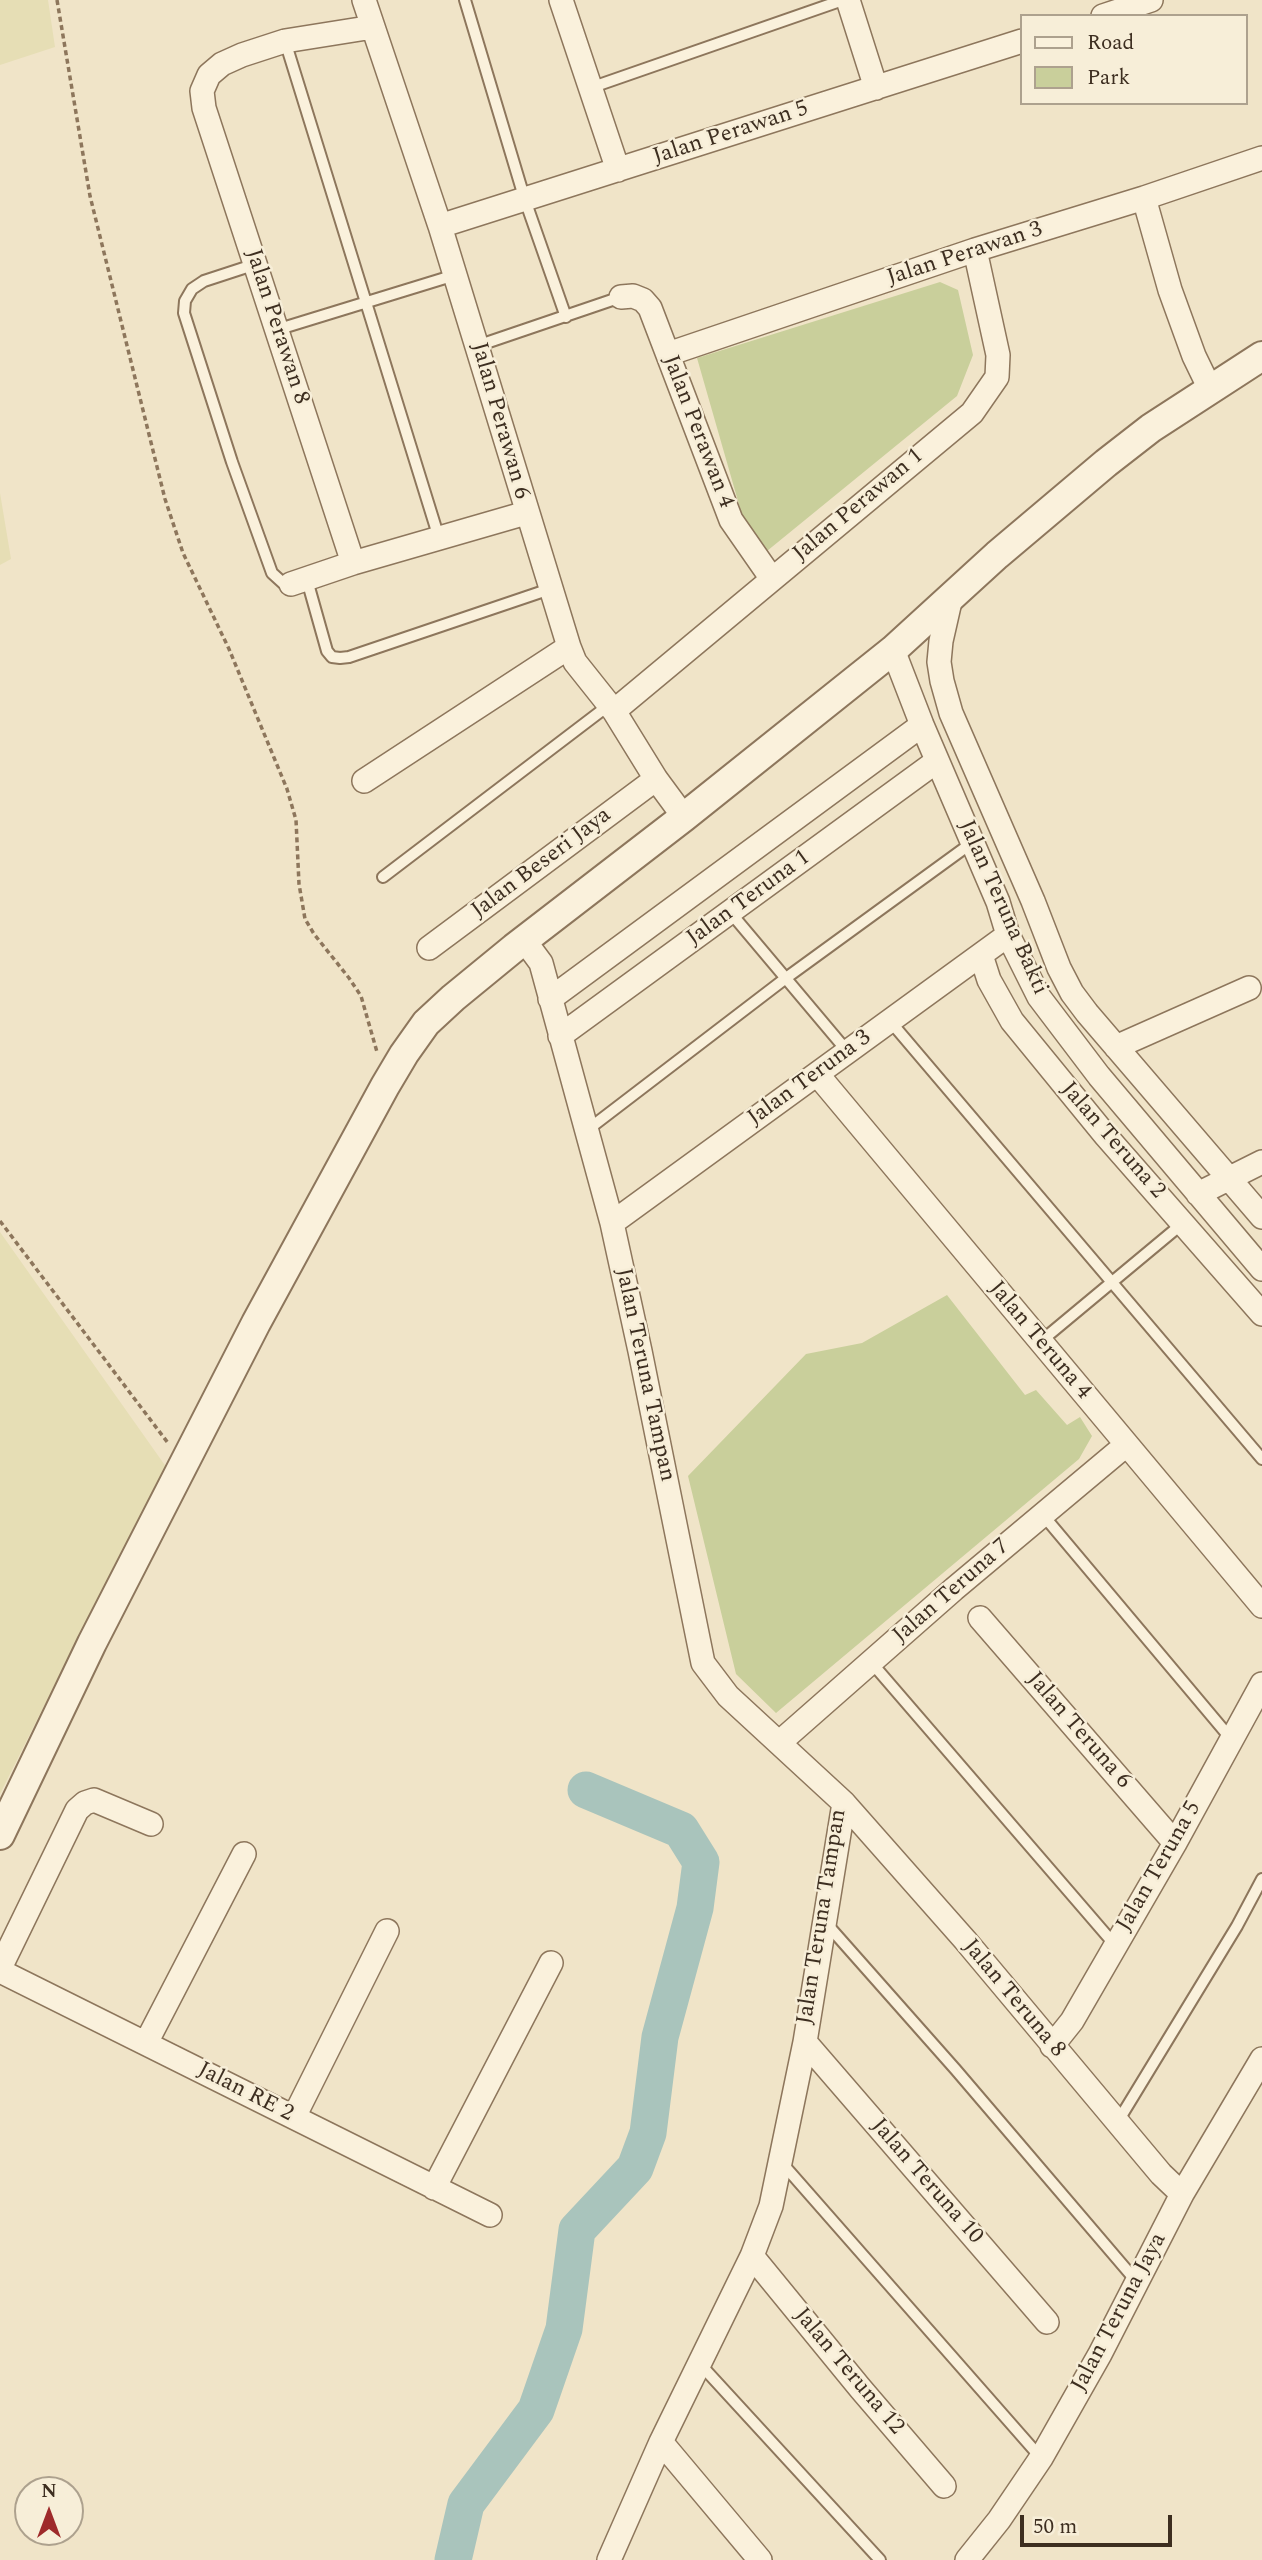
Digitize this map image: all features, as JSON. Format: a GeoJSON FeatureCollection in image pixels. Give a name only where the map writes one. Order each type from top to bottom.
{"type":"FeatureCollection","features":[{"type":"Feature","properties":{"kind":"street","name":"Jalan Perawan 6"},"geometry":{"type":"LineString","coordinates":[[365,0],[440,226],[569,647],[575,662],[612,708],[656,779],[684,817]]}},
{"type":"Feature","properties":{"kind":"street"},"geometry":{"type":"LineString","coordinates":[[561,0],[618,170]]}},
{"type":"Feature","properties":{"kind":"street"},"geometry":{"type":"LineString","coordinates":[[846,0],[876,88]]}},
{"type":"Feature","properties":{"kind":"street"},"geometry":{"type":"LineString","coordinates":[[1109,14],[1151,0]]}},
{"type":"Feature","properties":{"kind":"street"},"geometry":{"type":"LineString","coordinates":[[285,41],[373,27]]}},
{"type":"Feature","properties":{"kind":"street","name":"Jalan Perawan 8"},"geometry":{"type":"LineString","coordinates":[[285,41],[222,64],[209,75],[202,91],[204,108],[354,563]]}},
{"type":"Feature","properties":{"kind":"street","name":"Jalan Perawan 5"},"geometry":{"type":"LineString","coordinates":[[440,226],[1020,42]]}},
{"type":"Feature","properties":{"kind":"street","name":"Jalan Perawan 3"},"geometry":{"type":"LineString","coordinates":[[668,354],[975,250],[1262,158]]}},
{"type":"Feature","properties":{"kind":"street"},"geometry":{"type":"LineString","coordinates":[[1144,198],[1170,290],[1194,356],[1210,389]]}},
{"type":"Feature","properties":{"kind":"street","name":"Jalan Perawan 1"},"geometry":{"type":"LineString","coordinates":[[612,708],[972,412],[997,377],[998,355],[975,250]]}},
{"type":"Feature","properties":{"kind":"street","name":"Jalan Perawan 4"},"geometry":{"type":"LineString","coordinates":[[621,297],[633,296],[643,300],[650,308],[731,520],[772,579]]}},
{"type":"Feature","properties":{"kind":"street"},"geometry":{"type":"LineString","coordinates":[[0,1835],[92,1643],[256,1323],[385,1086],[426,1023],[524,940],[684,817],[893,650],[1105,463],[1151,428],[1262,356]]}},
{"type":"Feature","properties":{"kind":"street"},"geometry":{"type":"LineString","coordinates":[[299,582],[354,563],[526,513]]}},
{"type":"Feature","properties":{"kind":"street"},"geometry":{"type":"LineString","coordinates":[[951,597],[939,662],[951,713],[1033,901],[1059,968],[1072,993],[1262,1217]]}},
{"type":"Feature","properties":{"kind":"street"},"geometry":{"type":"LineString","coordinates":[[364,781],[569,647]]}},
{"type":"Feature","properties":{"kind":"street","name":"Jalan Teruna Bakti"},"geometry":{"type":"LineString","coordinates":[[893,650],[1009,935],[1039,997],[1099,1076],[1262,1269]]}},
{"type":"Feature","properties":{"kind":"street"},"geometry":{"type":"LineString","coordinates":[[550,999],[922,725]]}},
{"type":"Feature","properties":{"kind":"street","name":"Jalan Teruna 1"},"geometry":{"type":"LineString","coordinates":[[560,1036],[937,761]]}},
{"type":"Feature","properties":{"kind":"street","name":"Jalan Beseri Jaya"},"geometry":{"type":"LineString","coordinates":[[429,948],[656,779]]}},
{"type":"Feature","properties":{"kind":"street","name":"Jalan Teruna 3"},"geometry":{"type":"LineString","coordinates":[[612,1223],[1009,935]]}},
{"type":"Feature","properties":{"kind":"street","name":"Jalan Teruna Tampan"},"geometry":{"type":"LineString","coordinates":[[524,940],[541,963],[612,1223],[703,1663],[728,1696],[844,1802],[805,2042],[771,2206],[752,2256],[698,2362],[609,2560]]}},
{"type":"Feature","properties":{"kind":"street","name":"Jalan Teruna 2"},"geometry":{"type":"LineString","coordinates":[[981,956],[989,980],[1012,1021],[1105,1136],[1262,1314]]}},
{"type":"Feature","properties":{"kind":"street"},"geometry":{"type":"LineString","coordinates":[[1116,1046],[1249,988]]}},
{"type":"Feature","properties":{"kind":"street","name":"Jalan Teruna 4"},"geometry":{"type":"LineString","coordinates":[[817,1074],[1262,1606]]}},
{"type":"Feature","properties":{"kind":"street"},"geometry":{"type":"LineString","coordinates":[[1198,1194],[1262,1162]]}},
{"type":"Feature","properties":{"kind":"street","name":"Jalan Teruna 7"},"geometry":{"type":"LineString","coordinates":[[780,1742],[1126,1446]]}},
{"type":"Feature","properties":{"kind":"street","name":"Jalan Teruna 6"},"geometry":{"type":"LineString","coordinates":[[980,1618],[1175,1843]]}},
{"type":"Feature","properties":{"kind":"street","name":"Jalan Teruna 5"},"geometry":{"type":"LineString","coordinates":[[1052,2046],[1072,2021],[1262,1685]]}},
{"type":"Feature","properties":{"kind":"street"},"geometry":{"type":"LineString","coordinates":[[0,1970],[77,1810],[85,1802],[94,1800],[151,1824]]}},
{"type":"Feature","properties":{"kind":"street","name":"Jalan Teruna 8"},"geometry":{"type":"LineString","coordinates":[[844,1802],[965,1940],[1117,2123],[1182,2194]]}},
{"type":"Feature","properties":{"kind":"street"},"geometry":{"type":"LineString","coordinates":[[146,2043],[244,1854]]}},
{"type":"Feature","properties":{"kind":"street"},"geometry":{"type":"LineString","coordinates":[[293,2117],[387,1931]]}},
{"type":"Feature","properties":{"kind":"street"},"geometry":{"type":"LineString","coordinates":[[434,2188],[551,1963]]}},
{"type":"Feature","properties":{"kind":"street","name":"Jalan RE 2"},"geometry":{"type":"LineString","coordinates":[[0,1970],[490,2214]]}},
{"type":"Feature","properties":{"kind":"street","name":"Jalan Teruna 10"},"geometry":{"type":"LineString","coordinates":[[805,2042],[1046,2322]]}},
{"type":"Feature","properties":{"kind":"street","name":"Jalan Teruna Jaya"},"geometry":{"type":"LineString","coordinates":[[967,2560],[999,2520],[1041,2458],[1182,2194],[1262,2059]]}},
{"type":"Feature","properties":{"kind":"street","name":"Jalan Teruna 12"},"geometry":{"type":"LineString","coordinates":[[752,2256],[944,2486]]}},
{"type":"Feature","properties":{"kind":"street"},"geometry":{"type":"LineString","coordinates":[[661,2442],[761,2560]]}},
{"type":"Feature","properties":{"kind":"lane"},"geometry":{"type":"LineString","coordinates":[[465,0],[525,200],[566,317]]}},
{"type":"Feature","properties":{"kind":"lane"},"geometry":{"type":"LineString","coordinates":[[590,88],[846,0]]}},
{"type":"Feature","properties":{"kind":"lane"},"geometry":{"type":"LineString","coordinates":[[285,41],[439,538]]}},
{"type":"Feature","properties":{"kind":"lane"},"geometry":{"type":"LineString","coordinates":[[256,264],[204,281],[192,289],[185,301],[184,313],[232,463],[272,573],[283,583],[299,582],[327,651],[332,657],[349,657],[550,589]]}},
{"type":"Feature","properties":{"kind":"lane"},"geometry":{"type":"LineString","coordinates":[[276,330],[455,275]]}},
{"type":"Feature","properties":{"kind":"lane"},"geometry":{"type":"LineString","coordinates":[[477,346],[621,297]]}},
{"type":"Feature","properties":{"kind":"lane"},"geometry":{"type":"LineString","coordinates":[[383,877],[612,708]]}},
{"type":"Feature","properties":{"kind":"lane"},"geometry":{"type":"LineString","coordinates":[[586,1131],[786,978],[973,842]]}},
{"type":"Feature","properties":{"kind":"lane"},"geometry":{"type":"LineString","coordinates":[[730,912],[847,1051]]}},
{"type":"Feature","properties":{"kind":"lane"},"geometry":{"type":"LineString","coordinates":[[890,1021],[1262,1458]]}},
{"type":"Feature","properties":{"kind":"lane"},"geometry":{"type":"LineString","coordinates":[[1040,1342],[1183,1223]]}},
{"type":"Feature","properties":{"kind":"lane"},"geometry":{"type":"LineString","coordinates":[[1043,1515],[1231,1740]]}},
{"type":"Feature","properties":{"kind":"lane"},"geometry":{"type":"LineString","coordinates":[[871,1662],[1115,1945]]}},
{"type":"Feature","properties":{"kind":"lane"},"geometry":{"type":"LineString","coordinates":[[1117,2123],[1237,1926],[1262,1879]]}},
{"type":"Feature","properties":{"kind":"lane"},"geometry":{"type":"LineString","coordinates":[[824,1921],[956,2070],[1137,2282]]}},
{"type":"Feature","properties":{"kind":"lane"},"geometry":{"type":"LineString","coordinates":[[782,2163],[1041,2458]]}},
{"type":"Feature","properties":{"kind":"lane"},"geometry":{"type":"LineString","coordinates":[[698,2362],[880,2560]]}},
{"type":"Feature","properties":{"kind":"path"},"geometry":{"type":"LineString","coordinates":[[57,0],[90,196],[165,499],[183,552],[229,649],[287,789],[296,820],[299,884],[305,919],[360,996],[370,1023],[385,1086]]}},
{"type":"Feature","properties":{"kind":"path"},"geometry":{"type":"LineString","coordinates":[[0,1221],[184,1465]]}},
{"type":"Feature","properties":{"kind":"shaded area"},"geometry":{"type":"Polygon","coordinates":[[[0,0],[48,0],[55,47],[0,65],[0,0]]]}},
{"type":"Feature","properties":{"kind":"shaded area"},"geometry":{"type":"Polygon","coordinates":[[[0,493],[11,559],[0,565],[0,493]]]}},
{"type":"Feature","properties":{"kind":"shaded area"},"geometry":{"type":"Polygon","coordinates":[[[0,1232],[169,1471],[61,1672],[0,1794],[0,1232]]]}},
{"type":"Feature","properties":{"kind":"green space"},"geometry":{"type":"Polygon","coordinates":[[[940,282],[958,290],[973,355],[957,396],[767,551],[742,515],[697,358],[940,282]]]}},
{"type":"Feature","properties":{"kind":"green space"},"geometry":{"type":"Polygon","coordinates":[[[947,1295],[1025,1395],[1036,1390],[1067,1425],[1080,1417],[1092,1436],[1079,1459],[776,1713],[736,1674],[688,1476],[806,1354],[862,1343],[947,1295]]]}},
{"type":"Feature","properties":{"kind":"waterway"},"geometry":{"type":"LineString","coordinates":[[453,2560],[466,2504],[536,2410],[564,2329],[577,2230],[635,2168],[648,2133],[660,2037],[695,1908],[701,1862],[681,1830],[586,1790]]}}]}
